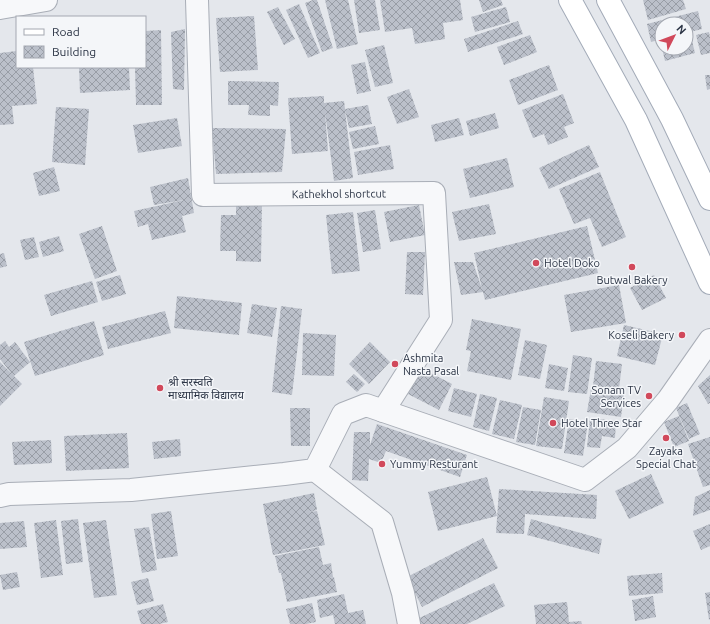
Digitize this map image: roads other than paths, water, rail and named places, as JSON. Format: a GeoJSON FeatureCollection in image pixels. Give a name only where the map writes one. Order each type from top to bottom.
{"type":"FeatureCollection","features":[{"type":"Feature","properties":{"kind":"main road"},"geometry":{"type":"LineString","coordinates":[[570,0],[636,120],[710,283]]}},
{"type":"Feature","properties":{"kind":"main road"},"geometry":{"type":"LineString","coordinates":[[608,0],[672,119],[710,199]]}},
{"type":"Feature","properties":{"kind":"street"},"geometry":{"type":"LineString","coordinates":[[0,8],[24,2],[46,0]]}},
{"type":"Feature","properties":{"kind":"street","name":"Kathekhol shortcut"},"geometry":{"type":"LineString","coordinates":[[197,0],[203,195],[434,193],[441,320],[383,411]]}},
{"type":"Feature","properties":{"kind":"street"},"geometry":{"type":"LineString","coordinates":[[315,470],[343,414],[366,405],[585,480],[627,448],[668,400],[710,340]]}},
{"type":"Feature","properties":{"kind":"street"},"geometry":{"type":"LineString","coordinates":[[0,496],[10,494],[131,490],[315,470],[382,522],[403,593],[409,624]]}},
{"type":"Feature","properties":{"kind":"place","name":"Hotel Doko"},"geometry":{"type":"Point","coordinates":[536,263]}},
{"type":"Feature","properties":{"kind":"place","name":"Butwal Bakery"},"geometry":{"type":"Point","coordinates":[632,267]}},
{"type":"Feature","properties":{"kind":"place","name":"Koseli Bakery"},"geometry":{"type":"Point","coordinates":[682,335]}},
{"type":"Feature","properties":{"kind":"place","name":"Ashmita Nasta Pasal"},"geometry":{"type":"Point","coordinates":[395,364]}},
{"type":"Feature","properties":{"kind":"place","name":"श्री सरस्वति माध्यामिक विद्यालय"},"geometry":{"type":"Point","coordinates":[160,388]}},
{"type":"Feature","properties":{"kind":"place","name":"Sonam TV Services"},"geometry":{"type":"Point","coordinates":[649,396]}},
{"type":"Feature","properties":{"kind":"place","name":"Hotel Three Star"},"geometry":{"type":"Point","coordinates":[553,423]}},
{"type":"Feature","properties":{"kind":"place","name":"Zayaka Special Chat"},"geometry":{"type":"Point","coordinates":[666,438]}},
{"type":"Feature","properties":{"kind":"place","name":"Yummy Resturant"},"geometry":{"type":"Point","coordinates":[382,464]}}]}
